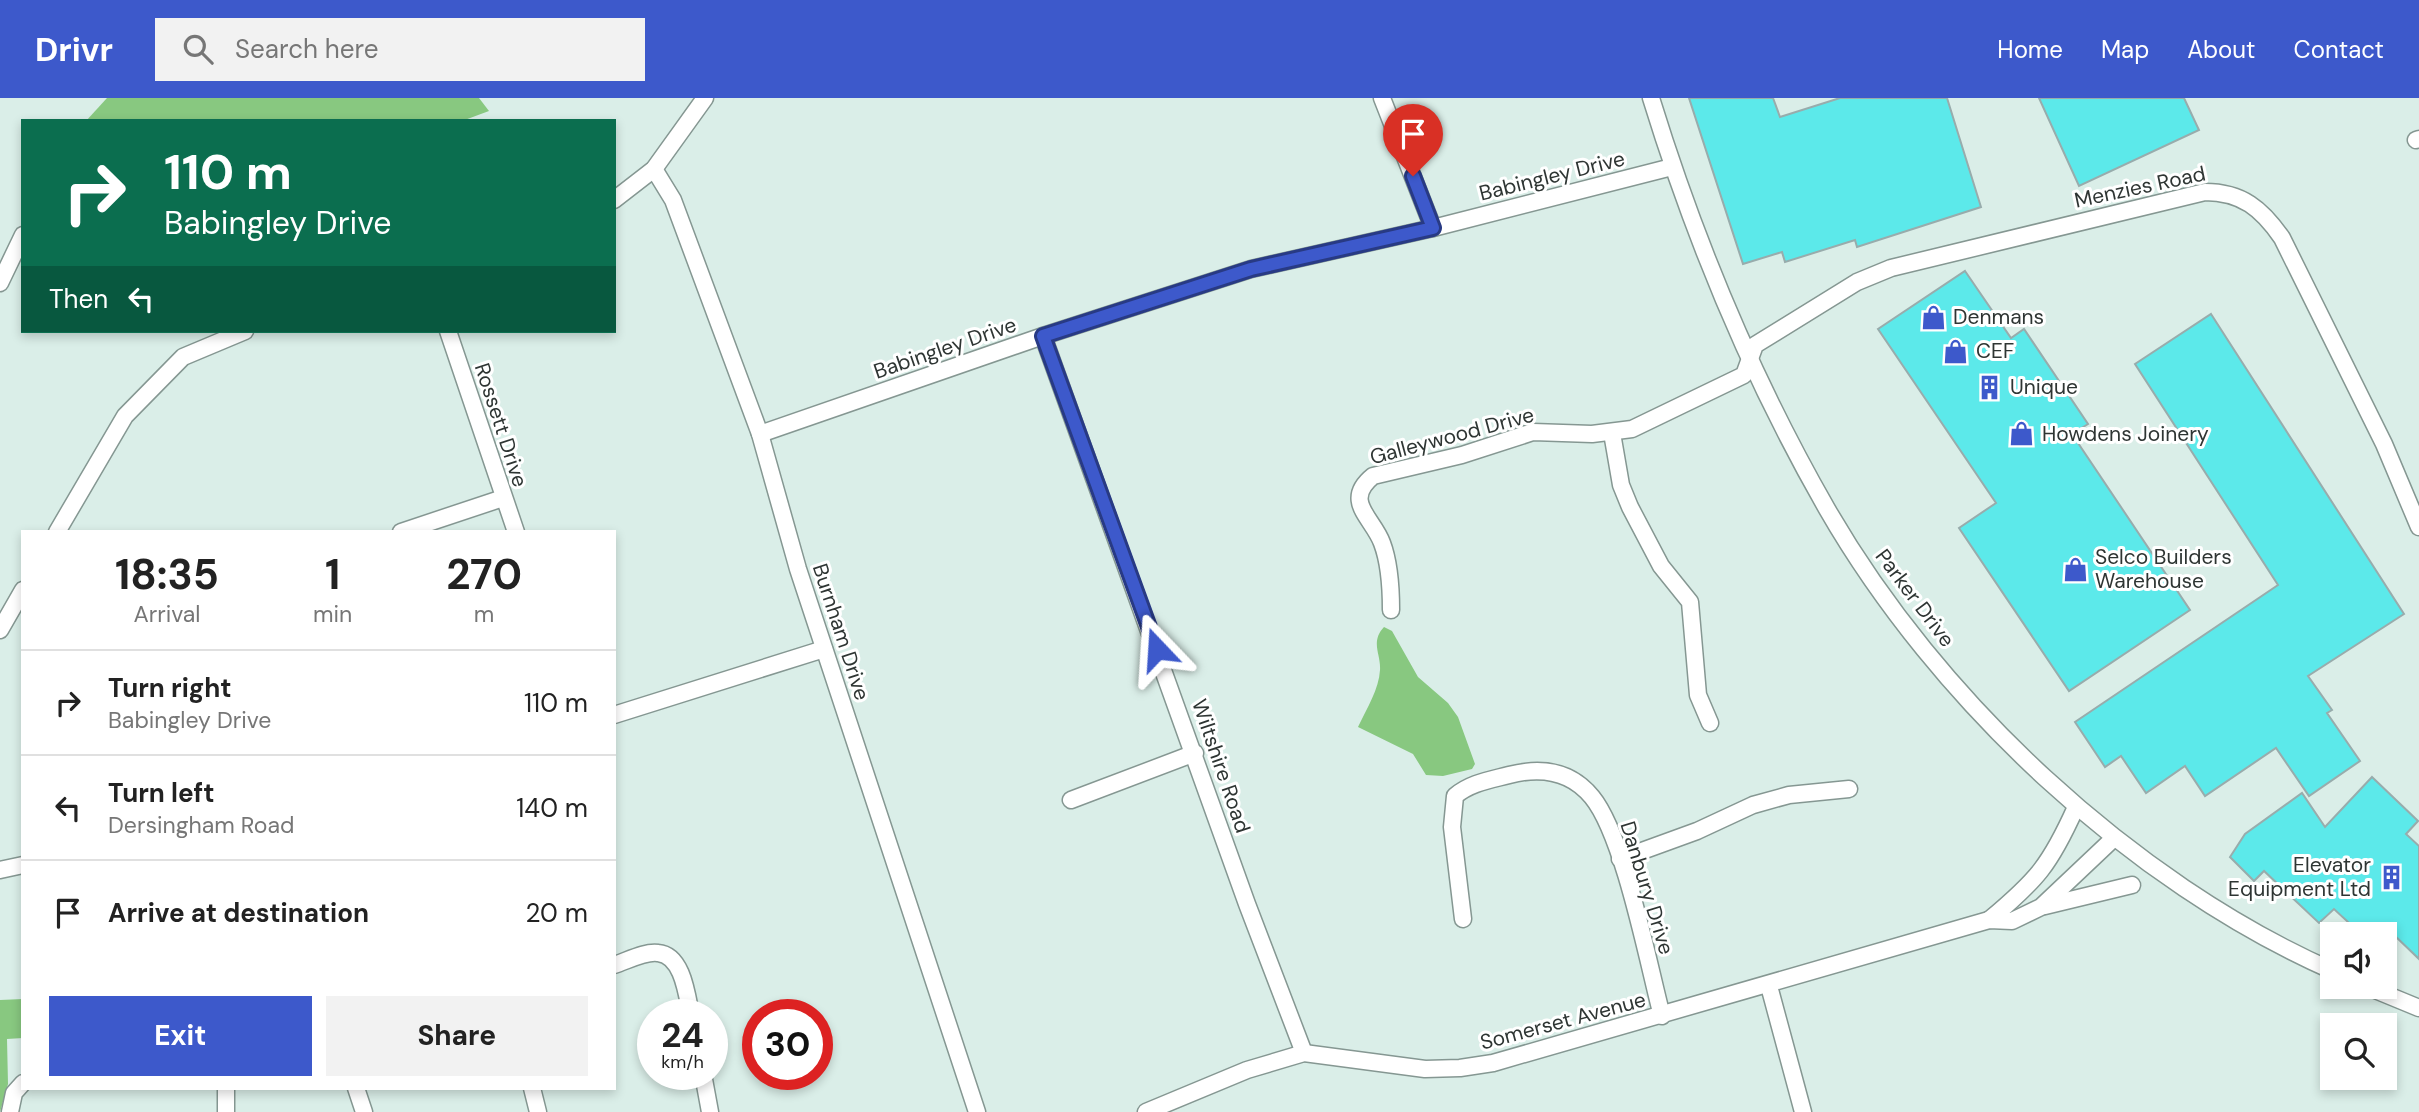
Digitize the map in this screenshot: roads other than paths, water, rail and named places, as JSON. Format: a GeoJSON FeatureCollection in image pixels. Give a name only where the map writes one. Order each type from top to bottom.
{"type":"FeatureCollection","features":[{"type":"Feature","properties":{"kind":"street"},"geometry":{"type":"LineString","coordinates":[[616,198],[654,169],[705,98]]}},
{"type":"Feature","properties":{"kind":"street"},"geometry":{"type":"LineString","coordinates":[[1382,98],[1433,228]]}},
{"type":"Feature","properties":{"kind":"street","name":"Parker Drive"},"geometry":{"type":"LineString","coordinates":[[1651,98],[1672,167],[1749,361],[1828,510],[1867,571],[1948,676],[2076,807],[2114,838],[2226,915],[2320,964]]}},
{"type":"Feature","properties":{"kind":"street","name":"Babingley Drive"},"geometry":{"type":"LineString","coordinates":[[760,434],[1043,336],[1251,269],[1433,228],[1672,167]]}},
{"type":"Feature","properties":{"kind":"street","name":"Burnham Drive"},"geometry":{"type":"LineString","coordinates":[[654,169],[673,200],[760,434],[824,649],[977,1112]]}},
{"type":"Feature","properties":{"kind":"street","name":"Menzies Road"},"geometry":{"type":"LineString","coordinates":[[1749,361],[1755,345],[1857,282],[1891,268],[2162,200],[2205,191],[2235,195],[2262,211],[2282,238],[2384,444],[2419,527]]}},
{"type":"Feature","properties":{"kind":"street"},"geometry":{"type":"LineString","coordinates":[[0,283],[21,239]]}},
{"type":"Feature","properties":{"kind":"street","name":"Rossett Drive"},"geometry":{"type":"LineString","coordinates":[[449,333],[515,530]]}},
{"type":"Feature","properties":{"kind":"street"},"geometry":{"type":"LineString","coordinates":[[58,530],[125,416],[183,357],[219,335]]}},
{"type":"Feature","properties":{"kind":"street","name":"Wiltshire Road"},"geometry":{"type":"LineString","coordinates":[[1043,336],[1195,753],[1247,904],[1304,1053]]}},
{"type":"Feature","properties":{"kind":"street","name":"Galleywood Drive"},"geometry":{"type":"LineString","coordinates":[[1391,610],[1382,544],[1362,510],[1359,495],[1364,483],[1373,476],[1462,455],[1533,432],[1612,433],[1633,429],[1744,375],[1749,361]]}},
{"type":"Feature","properties":{"kind":"street"},"geometry":{"type":"LineString","coordinates":[[1612,433],[1621,485],[1630,507],[1661,566],[1690,602],[1698,695],[1710,723]]}},
{"type":"Feature","properties":{"kind":"street"},"geometry":{"type":"LineString","coordinates":[[407,530],[503,498]]}},
{"type":"Feature","properties":{"kind":"street"},"geometry":{"type":"LineString","coordinates":[[0,630],[21,593]]}},
{"type":"Feature","properties":{"kind":"street"},"geometry":{"type":"LineString","coordinates":[[616,714],[824,649]]}},
{"type":"Feature","properties":{"kind":"street"},"geometry":{"type":"LineString","coordinates":[[1072,800],[1195,753]]}},
{"type":"Feature","properties":{"kind":"street","name":"Danbury Drive"},"geometry":{"type":"LineString","coordinates":[[1463,919],[1451,809],[1455,796],[1464,788],[1526,771],[1560,773],[1591,796],[1601,810],[1620,859],[1662,1016]]}},
{"type":"Feature","properties":{"kind":"street"},"geometry":{"type":"LineString","coordinates":[[1620,859],[1697,831],[1753,805],[1789,795],[1849,789]]}},
{"type":"Feature","properties":{"kind":"street","name":"Somerset Avenue"},"geometry":{"type":"LineString","coordinates":[[1989,920],[2017,899],[2045,868],[2076,807]]}},
{"type":"Feature","properties":{"kind":"street","name":"Somerset Avenue"},"geometry":{"type":"LineString","coordinates":[[2041,907],[2114,838]]}},
{"type":"Feature","properties":{"kind":"street"},"geometry":{"type":"LineString","coordinates":[[0,870],[21,865]]}},
{"type":"Feature","properties":{"kind":"street","name":"Somerset Avenue"},"geometry":{"type":"LineString","coordinates":[[1146,1112],[1247,1070],[1304,1053],[1425,1069],[1493,1063],[1769,986],[1989,920],[2012,921],[2041,907],[2132,886]]}},
{"type":"Feature","properties":{"kind":"street"},"geometry":{"type":"LineString","coordinates":[[616,964],[658,953],[668,957],[677,967],[688,999]]}},
{"type":"Feature","properties":{"kind":"street"},"geometry":{"type":"LineString","coordinates":[[1769,986],[1804,1112]]}},
{"type":"Feature","properties":{"kind":"street"},"geometry":{"type":"LineString","coordinates":[[2397,999],[2419,1008]]}},
{"type":"Feature","properties":{"kind":"street"},"geometry":{"type":"LineString","coordinates":[[10,1112],[14,1093],[21,1085]]}},
{"type":"Feature","properties":{"kind":"street"},"geometry":{"type":"LineString","coordinates":[[226,1090],[226,1112]]}},
{"type":"Feature","properties":{"kind":"street"},"geometry":{"type":"LineString","coordinates":[[357,1090],[363,1112]]}},
{"type":"Feature","properties":{"kind":"street"},"geometry":{"type":"LineString","coordinates":[[532,1090],[538,1112]]}},
{"type":"Feature","properties":{"kind":"street"},"geometry":{"type":"LineString","coordinates":[[706,1090],[710,1112]]}},
{"type":"Feature","properties":{"kind":"place","name":"Denmans"},"geometry":{"type":"Point","coordinates":[1933,317]}},
{"type":"Feature","properties":{"kind":"place","name":"CEF"},"geometry":{"type":"Point","coordinates":[1956,351]}},
{"type":"Feature","properties":{"kind":"place","name":"Unique"},"geometry":{"type":"Point","coordinates":[1990,387]}},
{"type":"Feature","properties":{"kind":"place","name":"Howdens Joinery"},"geometry":{"type":"Point","coordinates":[2022,434]}},
{"type":"Feature","properties":{"kind":"place","name":"Selco Builders Warehouse"},"geometry":{"type":"Point","coordinates":[2075,569]}},
{"type":"Feature","properties":{"kind":"place","name":"Elevator Equipment Ltd"},"geometry":{"type":"Point","coordinates":[2391,877]}}]}
